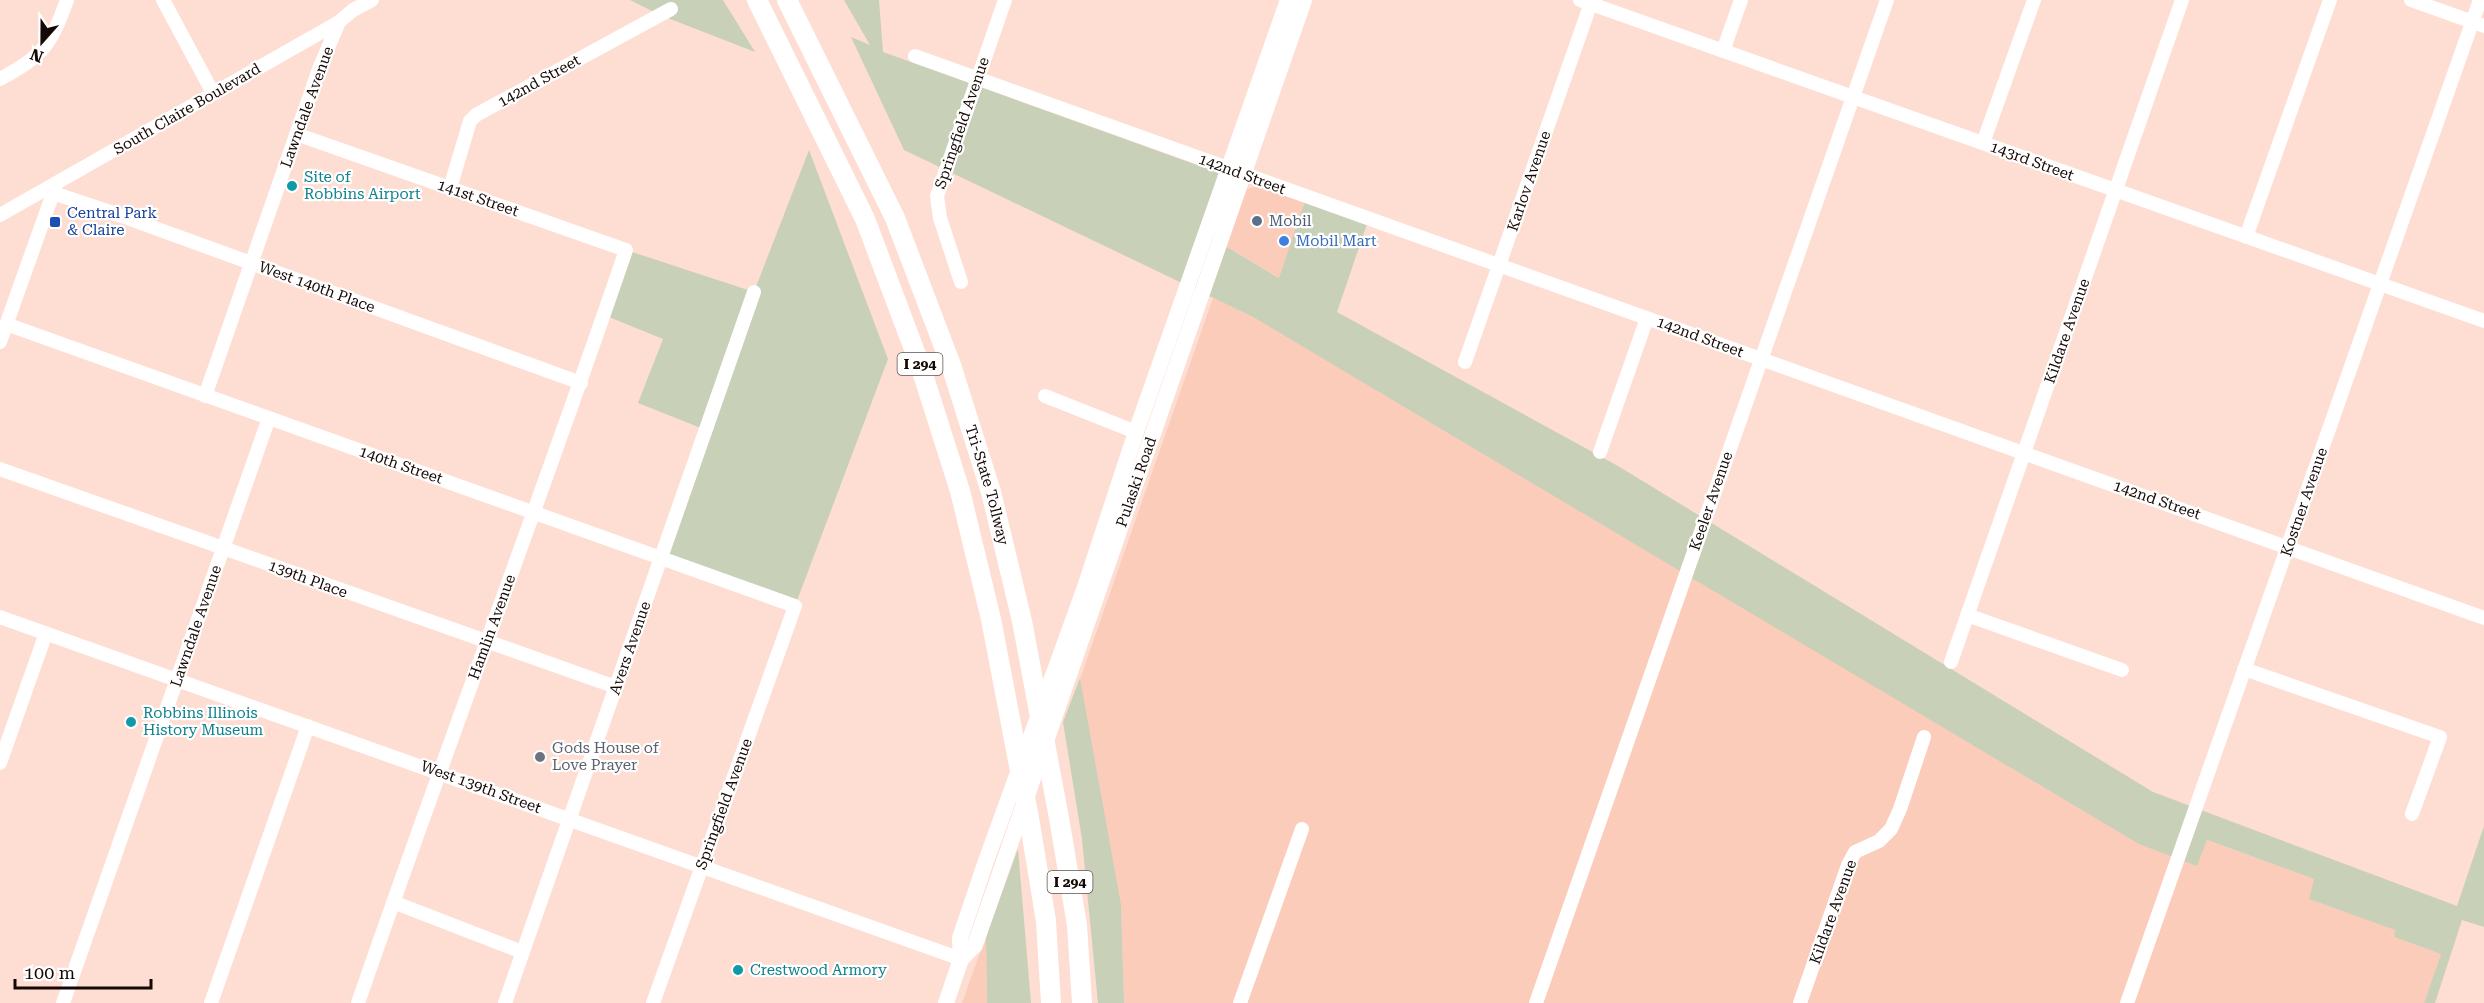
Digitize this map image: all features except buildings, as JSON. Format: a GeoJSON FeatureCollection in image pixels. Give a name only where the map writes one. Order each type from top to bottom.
{"type":"FeatureCollection","features":[{"type":"Feature","properties":{"kind":"highway","name":"Tri-State Tollway"},"geometry":{"type":"LineString","coordinates":[[757,0],[865,219],[920,365],[960,491],[992,619],[1029,818],[1046,921],[1051,1003]]}},
{"type":"Feature","properties":{"kind":"highway","name":"Tri-State Tollway"},"geometry":{"type":"LineString","coordinates":[[787,0],[895,218],[951,365],[991,492],[1037,694],[1077,925],[1082,1003]]}},
{"type":"Feature","properties":{"kind":"main road","name":"Pulaski Road"},"geometry":{"type":"LineString","coordinates":[[961,958],[975,945],[1237,172],[1288,0]]}},
{"type":"Feature","properties":{"kind":"main road","name":"Pulaski Road"},"geometry":{"type":"LineString","coordinates":[[946,1003],[961,958],[960,938],[1084,590],[1137,432],[1304,0]]}},
{"type":"Feature","properties":{"kind":"street"},"geometry":{"type":"LineString","coordinates":[[0,79],[26,65],[49,43],[67,0]]}},
{"type":"Feature","properties":{"kind":"street"},"geometry":{"type":"LineString","coordinates":[[162,0],[213,93]]}},
{"type":"Feature","properties":{"kind":"street","name":"South Claire Boulevard"},"geometry":{"type":"LineString","coordinates":[[0,215],[54,188],[213,93],[339,22],[353,10],[372,0]]}},
{"type":"Feature","properties":{"kind":"street","name":"Springfield Avenue"},"geometry":{"type":"LineString","coordinates":[[962,282],[940,218],[937,196],[1005,0]]}},
{"type":"Feature","properties":{"kind":"street"},"geometry":{"type":"LineString","coordinates":[[1724,51],[1741,0]]}},
{"type":"Feature","properties":{"kind":"street","name":"Keeler Avenue"},"geometry":{"type":"LineString","coordinates":[[1536,1003],[1887,0]]}},
{"type":"Feature","properties":{"kind":"street"},"geometry":{"type":"LineString","coordinates":[[1983,143],[2034,0]]}},
{"type":"Feature","properties":{"kind":"street","name":"Kildare Avenue"},"geometry":{"type":"LineString","coordinates":[[1951,662],[2182,0]]}},
{"type":"Feature","properties":{"kind":"street"},"geometry":{"type":"LineString","coordinates":[[2246,237],[2330,0]]}},
{"type":"Feature","properties":{"kind":"street"},"geometry":{"type":"LineString","coordinates":[[2411,0],[2478,24]]}},
{"type":"Feature","properties":{"kind":"street","name":"Kostner Avenue"},"geometry":{"type":"LineString","coordinates":[[2127,1003],[2380,284],[2478,24],[2480,0]]}},
{"type":"Feature","properties":{"kind":"street","name":"143rd Street"},"geometry":{"type":"LineString","coordinates":[[1588,1],[2484,321]]}},
{"type":"Feature","properties":{"kind":"street","name":"Karlov Avenue"},"geometry":{"type":"LineString","coordinates":[[1465,362],[1588,1]]}},
{"type":"Feature","properties":{"kind":"street","name":"142nd Street"},"geometry":{"type":"LineString","coordinates":[[450,188],[470,121],[476,115],[671,9]]}},
{"type":"Feature","properties":{"kind":"street","name":"Lawndale Avenue"},"geometry":{"type":"LineString","coordinates":[[205,396],[319,69],[339,22]]}},
{"type":"Feature","properties":{"kind":"street","name":"142nd Street"},"geometry":{"type":"LineString","coordinates":[[915,56],[2484,618]]}},
{"type":"Feature","properties":{"kind":"street","name":"141st Street"},"geometry":{"type":"LineString","coordinates":[[296,134],[626,250]]}},
{"type":"Feature","properties":{"kind":"street"},"geometry":{"type":"LineString","coordinates":[[0,342],[54,188]]}},
{"type":"Feature","properties":{"kind":"street","name":"West 140th Place"},"geometry":{"type":"LineString","coordinates":[[54,188],[581,383]]}},
{"type":"Feature","properties":{"kind":"street","name":"Hamlin Avenue"},"geometry":{"type":"LineString","coordinates":[[358,1003],[439,772],[581,383],[626,250]]}},
{"type":"Feature","properties":{"kind":"street","name":"Avers Avenue"},"geometry":{"type":"LineString","coordinates":[[505,1003],[754,292]]}},
{"type":"Feature","properties":{"kind":"street"},"geometry":{"type":"LineString","coordinates":[[1600,452],[1647,318]]}},
{"type":"Feature","properties":{"kind":"street","name":"140th Street"},"geometry":{"type":"LineString","coordinates":[[6,324],[795,606]]}},
{"type":"Feature","properties":{"kind":"street"},"geometry":{"type":"LineString","coordinates":[[1045,396],[1137,432]]}},
{"type":"Feature","properties":{"kind":"street","name":"Lawndale Avenue"},"geometry":{"type":"LineString","coordinates":[[63,1003],[269,418]]}},
{"type":"Feature","properties":{"kind":"street","name":"139th Place"},"geometry":{"type":"LineString","coordinates":[[0,469],[486,643],[616,687]]}},
{"type":"Feature","properties":{"kind":"street","name":"Springfield Avenue"},"geometry":{"type":"LineString","coordinates":[[653,1003],[795,606]]}},
{"type":"Feature","properties":{"kind":"street"},"geometry":{"type":"LineString","coordinates":[[1967,615],[2122,670]]}},
{"type":"Feature","properties":{"kind":"street","name":"West 139th Street"},"geometry":{"type":"LineString","coordinates":[[0,617],[961,958]]}},
{"type":"Feature","properties":{"kind":"street"},"geometry":{"type":"LineString","coordinates":[[0,763],[46,633]]}},
{"type":"Feature","properties":{"kind":"street"},"geometry":{"type":"LineString","coordinates":[[2244,669],[2440,737],[2412,814]]}},
{"type":"Feature","properties":{"kind":"street"},"geometry":{"type":"LineString","coordinates":[[211,1003],[308,726]]}},
{"type":"Feature","properties":{"kind":"street","name":"Kildare Avenue"},"geometry":{"type":"LineString","coordinates":[[1800,1003],[1848,865],[1855,852],[1879,841],[1891,829],[1924,737]]}},
{"type":"Feature","properties":{"kind":"street"},"geometry":{"type":"LineString","coordinates":[[1240,1003],[1302,829]]}},
{"type":"Feature","properties":{"kind":"street"},"geometry":{"type":"LineString","coordinates":[[393,902],[522,952]]}},
{"type":"Feature","properties":{"kind":"shaded area"},"geometry":{"type":"Polygon","coordinates":[[[1261,186],[1305,201],[1280,278],[1225,246],[1246,189],[1261,186]]]}},
{"type":"Feature","properties":{"kind":"shaded area"},"geometry":{"type":"Polygon","coordinates":[[[1213,298],[1253,317],[2206,840],[2314,879],[2309,899],[2396,930],[2394,937],[2441,954],[2424,1003],[1124,1003],[1121,904],[1080,679],[1213,298]]]}},
{"type":"Feature","properties":{"kind":"shaded area"},"geometry":{"type":"Polygon","coordinates":[[[986,936],[987,1003],[962,1003],[986,936]]]}},
{"type":"Feature","properties":{"kind":"green space"},"geometry":{"type":"Polygon","coordinates":[[[630,0],[723,0],[755,52],[660,15],[630,0]]]}},
{"type":"Feature","properties":{"kind":"green space"},"geometry":{"type":"Polygon","coordinates":[[[844,0],[879,0],[883,52],[1219,173],[1200,231],[1279,278],[1305,201],[1367,224],[1337,312],[1618,466],[2153,792],[2457,906],[2484,826],[2484,927],[2462,920],[2435,1003],[2424,1003],[2441,954],[2394,937],[2395,930],[2309,899],[2314,879],[2207,840],[2197,866],[2139,844],[1253,317],[904,150],[851,37],[870,45],[844,0]]]}},
{"type":"Feature","properties":{"kind":"green space"},"geometry":{"type":"Polygon","coordinates":[[[809,150],[888,359],[795,606],[661,558],[706,430],[638,403],[663,339],[604,315],[626,250],[754,292],[809,150]]]}},
{"type":"Feature","properties":{"kind":"green space"},"geometry":{"type":"Polygon","coordinates":[[[1080,678],[1121,904],[1124,1003],[1098,1003],[1082,839],[1063,722],[1080,678]]]}},
{"type":"Feature","properties":{"kind":"green space"},"geometry":{"type":"Polygon","coordinates":[[[1018,849],[1031,1003],[987,1003],[986,936],[1018,849]]]}},
{"type":"Feature","properties":{"kind":"place","name":"Site of Robbins Airport"},"geometry":{"type":"Point","coordinates":[292,186]}},
{"type":"Feature","properties":{"kind":"place","name":"Mobil"},"geometry":{"type":"Point","coordinates":[1257,221]}},
{"type":"Feature","properties":{"kind":"place","name":"Central Park & Claire"},"geometry":{"type":"Point","coordinates":[55,222]}},
{"type":"Feature","properties":{"kind":"place","name":"Mobil Mart"},"geometry":{"type":"Point","coordinates":[1284,241]}},
{"type":"Feature","properties":{"kind":"place","name":"Robbins Illinois History Museum"},"geometry":{"type":"Point","coordinates":[131,722]}},
{"type":"Feature","properties":{"kind":"place","name":"Gods House of Love Prayer"},"geometry":{"type":"Point","coordinates":[540,757]}},
{"type":"Feature","properties":{"kind":"place","name":"Crestwood Armory"},"geometry":{"type":"Point","coordinates":[738,970]}}]}
